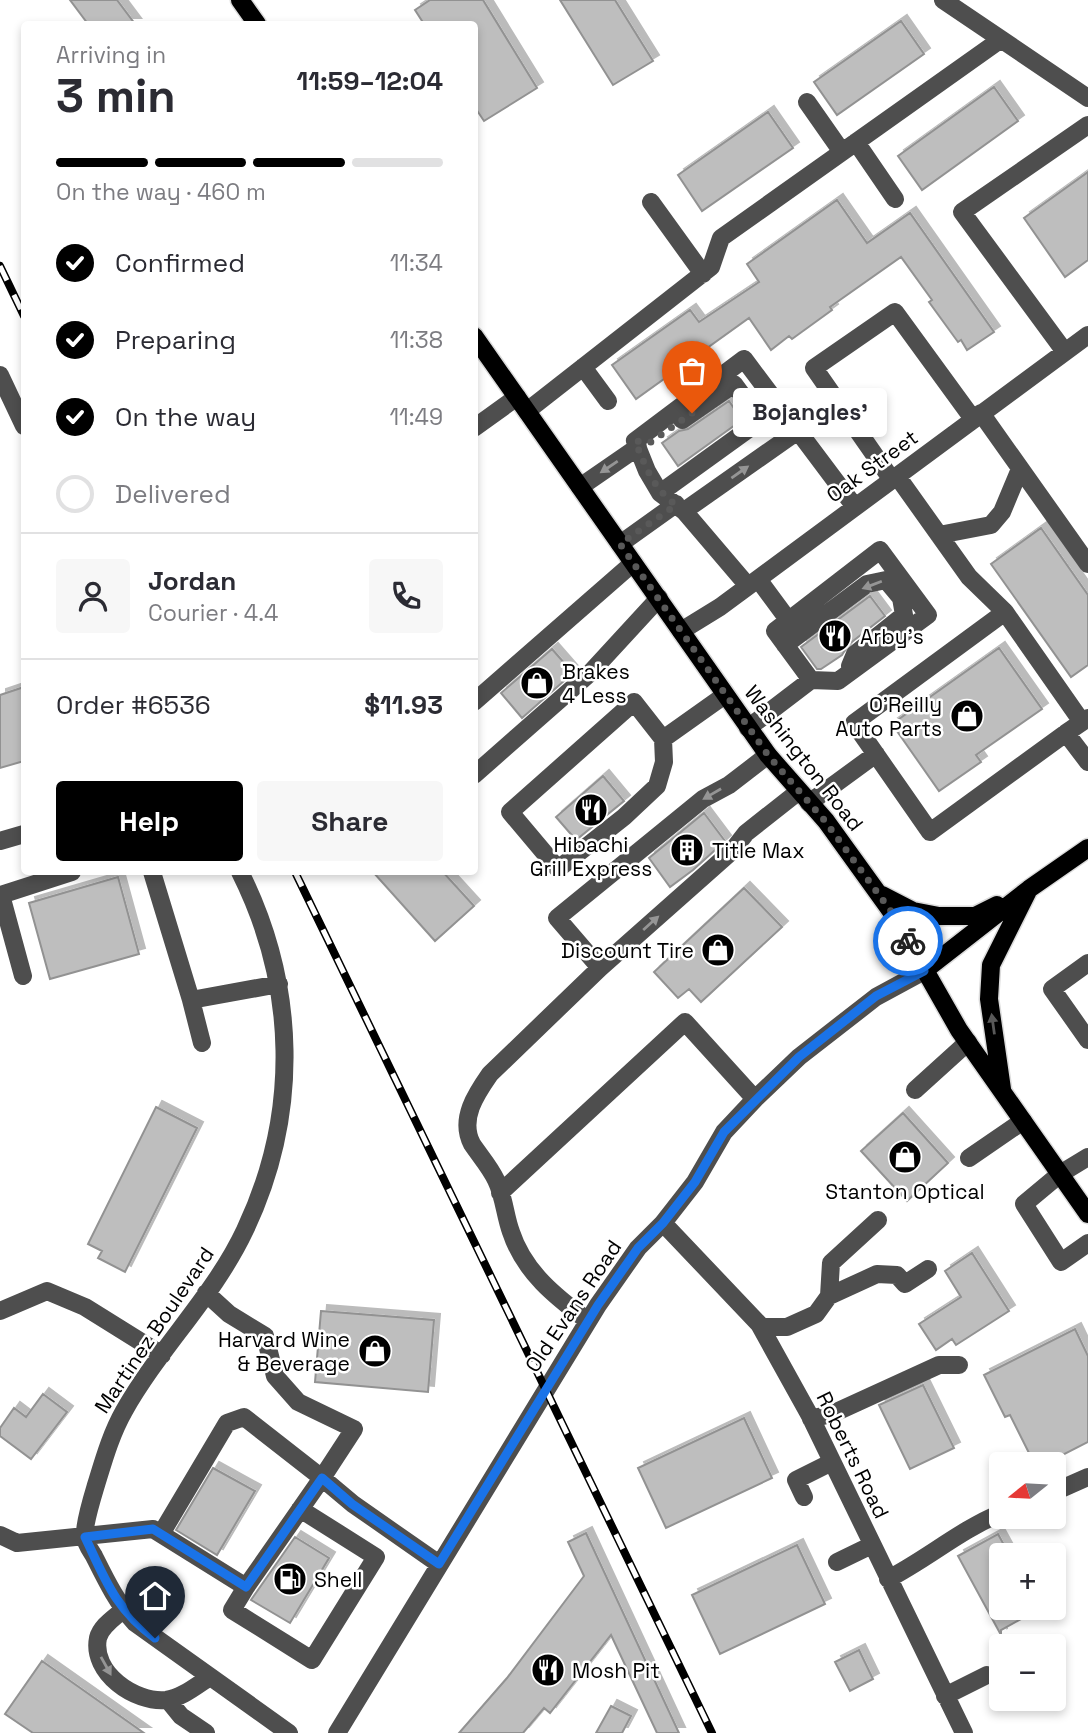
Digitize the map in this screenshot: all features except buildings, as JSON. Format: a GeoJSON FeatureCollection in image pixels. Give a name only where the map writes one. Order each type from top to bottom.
{"type":"FeatureCollection","features":[{"type":"Feature","properties":{"kind":"main road"},"geometry":{"type":"LineString","coordinates":[[240,0],[255,21]]}},
{"type":"Feature","properties":{"kind":"main road","name":"Washington Road"},"geometry":{"type":"LineString","coordinates":[[478,343],[748,728],[825,821],[893,914],[968,1042],[1088,1214]]}},
{"type":"Feature","properties":{"kind":"main road"},"geometry":{"type":"LineString","coordinates":[[924,971],[1029,889],[1088,848]]}},
{"type":"Feature","properties":{"kind":"main road"},"geometry":{"type":"LineString","coordinates":[[878,893],[913,911],[939,916],[975,916],[1029,889]]}},
{"type":"Feature","properties":{"kind":"main road"},"geometry":{"type":"LineString","coordinates":[[1003,1092],[989,999],[990,965],[1029,889]]}},
{"type":"Feature","properties":{"kind":"street"},"geometry":{"type":"LineString","coordinates":[[943,0],[1088,98]]}},
{"type":"Feature","properties":{"kind":"street"},"geometry":{"type":"LineString","coordinates":[[478,426],[522,404],[583,367],[711,267],[721,238],[1000,40]]}},
{"type":"Feature","properties":{"kind":"street"},"geometry":{"type":"LineString","coordinates":[[807,102],[895,199]]}},
{"type":"Feature","properties":{"kind":"street"},"geometry":{"type":"LineString","coordinates":[[1065,352],[962,212],[1088,125]]}},
{"type":"Feature","properties":{"kind":"street"},"geometry":{"type":"LineString","coordinates":[[652,202],[703,274]]}},
{"type":"Feature","properties":{"kind":"street"},"geometry":{"type":"LineString","coordinates":[[1004,612],[854,723],[930,832],[1085,720],[1004,612],[969,577],[814,368],[895,312],[1020,468],[1087,561]]}},
{"type":"Feature","properties":{"kind":"street","name":"Oak Street"},"geometry":{"type":"LineString","coordinates":[[681,632],[1088,335]]}},
{"type":"Feature","properties":{"kind":"street"},"geometry":{"type":"LineString","coordinates":[[580,487],[744,359],[855,507]]}},
{"type":"Feature","properties":{"kind":"street"},"geometry":{"type":"LineString","coordinates":[[583,367],[608,401]]}},
{"type":"Feature","properties":{"kind":"street"},"geometry":{"type":"LineString","coordinates":[[0,375],[21,420]]}},
{"type":"Feature","properties":{"kind":"street"},"geometry":{"type":"LineString","coordinates":[[636,444],[651,442],[734,384],[761,421]]}},
{"type":"Feature","properties":{"kind":"street"},"geometry":{"type":"LineString","coordinates":[[660,493],[780,407]]}},
{"type":"Feature","properties":{"kind":"street"},"geometry":{"type":"LineString","coordinates":[[620,544],[798,432]]}},
{"type":"Feature","properties":{"kind":"street"},"geometry":{"type":"LineString","coordinates":[[636,444],[660,493],[680,508],[789,621]]}},
{"type":"Feature","properties":{"kind":"street"},"geometry":{"type":"LineString","coordinates":[[939,535],[991,525],[1002,512],[1020,468]]}},
{"type":"Feature","properties":{"kind":"street"},"geometry":{"type":"LineString","coordinates":[[748,728],[811,680],[838,681],[928,615],[880,550],[775,631],[811,680]]}},
{"type":"Feature","properties":{"kind":"street"},"geometry":{"type":"LineString","coordinates":[[478,699],[633,563]]}},
{"type":"Feature","properties":{"kind":"street"},"geometry":{"type":"LineString","coordinates":[[785,645],[867,584],[886,580],[901,598],[904,615],[855,654],[846,675]]}},
{"type":"Feature","properties":{"kind":"street"},"geometry":{"type":"LineString","coordinates":[[478,771],[590,673],[659,598]]}},
{"type":"Feature","properties":{"kind":"street"},"geometry":{"type":"LineString","coordinates":[[663,739],[725,695]]}},
{"type":"Feature","properties":{"kind":"street"},"geometry":{"type":"LineString","coordinates":[[634,702],[663,739],[664,762],[657,786],[624,817],[558,869],[510,812],[634,702]]}},
{"type":"Feature","properties":{"kind":"street"},"geometry":{"type":"LineString","coordinates":[[1066,733],[1088,762]]}},
{"type":"Feature","properties":{"kind":"street"},"geometry":{"type":"LineString","coordinates":[[588,1321],[538,1280],[521,1255],[511,1233],[497,1181],[470,1140],[467,1122],[477,1093],[490,1074],[600,968],[732,851],[746,833],[876,754]]}},
{"type":"Feature","properties":{"kind":"street"},"geometry":{"type":"LineString","coordinates":[[600,968],[557,918],[703,799],[729,785],[768,755]]}},
{"type":"Feature","properties":{"kind":"street"},"geometry":{"type":"LineString","coordinates":[[0,842],[21,835]]}},
{"type":"Feature","properties":{"kind":"street"},"geometry":{"type":"LineString","coordinates":[[23,976],[0,893],[62,875]]}},
{"type":"Feature","properties":{"kind":"street"},"geometry":{"type":"LineString","coordinates":[[153,875],[202,1043]]}},
{"type":"Feature","properties":{"kind":"street","name":"Martinez Boulevard"},"geometry":{"type":"LineString","coordinates":[[85,1537],[93,1495],[109,1443],[125,1410],[229,1262],[246,1228],[274,1152],[286,1058],[279,984],[262,923],[241,875]]}},
{"type":"Feature","properties":{"kind":"street"},"geometry":{"type":"LineString","coordinates":[[1088,963],[1052,989],[1088,1040]]}},
{"type":"Feature","properties":{"kind":"street","name":"Old Evans Road"},"geometry":{"type":"LineString","coordinates":[[337,1733],[588,1321],[638,1248],[663,1223],[695,1182],[724,1132],[799,1057],[876,996],[924,971]]}},
{"type":"Feature","properties":{"kind":"street"},"geometry":{"type":"LineString","coordinates":[[191,1000],[279,984]]}},
{"type":"Feature","properties":{"kind":"street"},"geometry":{"type":"LineString","coordinates":[[500,1193],[685,1022],[755,1099]]}},
{"type":"Feature","properties":{"kind":"street"},"geometry":{"type":"LineString","coordinates":[[915,1090],[968,1042]]}},
{"type":"Feature","properties":{"kind":"street"},"geometry":{"type":"LineString","coordinates":[[969,1158],[1023,1121]]}},
{"type":"Feature","properties":{"kind":"street"},"geometry":{"type":"LineString","coordinates":[[1088,1157],[1060,1174],[1024,1204],[1061,1262],[1088,1243]]}},
{"type":"Feature","properties":{"kind":"street"},"geometry":{"type":"LineString","coordinates":[[829,1296],[831,1262],[878,1220]]}},
{"type":"Feature","properties":{"kind":"street","name":"Roberts Road"},"geometry":{"type":"LineString","coordinates":[[663,1223],[761,1327],[811,1419],[964,1733]]}},
{"type":"Feature","properties":{"kind":"street"},"geometry":{"type":"LineString","coordinates":[[761,1327],[787,1327],[816,1314],[829,1296],[877,1273],[897,1275],[905,1284],[928,1269]]}},
{"type":"Feature","properties":{"kind":"street"},"geometry":{"type":"LineString","coordinates":[[0,1311],[47,1291],[85,1307],[162,1355]]}},
{"type":"Feature","properties":{"kind":"street"},"geometry":{"type":"LineString","coordinates":[[206,1293],[229,1314],[265,1336],[275,1376],[298,1402],[354,1429],[246,1587],[232,1610],[312,1660],[376,1557],[300,1509]]}},
{"type":"Feature","properties":{"kind":"street"},"geometry":{"type":"LineString","coordinates":[[811,1419],[834,1413],[939,1365],[959,1365]]}},
{"type":"Feature","properties":{"kind":"street"},"geometry":{"type":"LineString","coordinates":[[161,1534],[227,1423],[244,1417],[352,1504],[439,1564]]}},
{"type":"Feature","properties":{"kind":"street"},"geometry":{"type":"LineString","coordinates":[[804,1497],[796,1480],[832,1462]]}},
{"type":"Feature","properties":{"kind":"street"},"geometry":{"type":"LineString","coordinates":[[1066,1487],[1088,1477]]}},
{"type":"Feature","properties":{"kind":"street"},"geometry":{"type":"LineString","coordinates":[[888,1579],[989,1518]]}},
{"type":"Feature","properties":{"kind":"street"},"geometry":{"type":"LineString","coordinates":[[0,1535],[17,1543],[153,1529],[246,1587]]}},
{"type":"Feature","properties":{"kind":"street"},"geometry":{"type":"LineString","coordinates":[[85,1537],[122,1610],[135,1623],[289,1733]]}},
{"type":"Feature","properties":{"kind":"street"},"geometry":{"type":"LineString","coordinates":[[836,1562],[872,1545]]}},
{"type":"Feature","properties":{"kind":"street"},"geometry":{"type":"LineString","coordinates":[[122,1610],[104,1626],[98,1638],[98,1652],[102,1662],[120,1686],[135,1695],[152,1700],[168,1700],[182,1695],[210,1677]]}},
{"type":"Feature","properties":{"kind":"street"},"geometry":{"type":"LineString","coordinates":[[945,1696],[987,1675]]}},
{"type":"Feature","properties":{"kind":"street"},"geometry":{"type":"LineString","coordinates":[[168,1700],[181,1716],[206,1733]]}},
{"type":"Feature","properties":{"kind":"railway"},"geometry":{"type":"LineString","coordinates":[[0,266],[21,310]]}},
{"type":"Feature","properties":{"kind":"railway"},"geometry":{"type":"LineString","coordinates":[[296,875],[712,1733]]}},
{"type":"Feature","properties":{"kind":"way so far"},"geometry":{"type":"LineString","coordinates":[[692,413],[651,442],[635,441],[660,493],[676,505],[620,544],[768,755],[825,821],[893,914],[908,941]]}},
{"type":"Feature","properties":{"kind":"place","name":"Bojangles'"},"geometry":{"type":"Point","coordinates":[692,413]}},
{"type":"Feature","properties":{"kind":"place","name":"Arby's"},"geometry":{"type":"Point","coordinates":[835,636]}},
{"type":"Feature","properties":{"kind":"place","name":"Brakes 4 Less"},"geometry":{"type":"Point","coordinates":[537,683]}},
{"type":"Feature","properties":{"kind":"place","name":"O'Reilly Auto Parts"},"geometry":{"type":"Point","coordinates":[967,716]}},
{"type":"Feature","properties":{"kind":"place","name":"Hibachi Grill Express"},"geometry":{"type":"Point","coordinates":[591,810]}},
{"type":"Feature","properties":{"kind":"place","name":"Title Max"},"geometry":{"type":"Point","coordinates":[687,850]}},
{"type":"Feature","properties":{"kind":"place","name":"Discount Tire"},"geometry":{"type":"Point","coordinates":[718,950]}},
{"type":"Feature","properties":{"kind":"place","name":"Stanton Optical"},"geometry":{"type":"Point","coordinates":[905,1157]}},
{"type":"Feature","properties":{"kind":"place","name":"Harvard Wine & Beverage"},"geometry":{"type":"Point","coordinates":[375,1351]}},
{"type":"Feature","properties":{"kind":"place","name":"Shell"},"geometry":{"type":"Point","coordinates":[290,1579]}},
{"type":"Feature","properties":{"kind":"place","name":"Mosh Pit"},"geometry":{"type":"Point","coordinates":[548,1670]}},
{"type":"Feature","properties":{"kind":"route"},"geometry":{"type":"LineString","coordinates":[[155,1638],[122,1610],[85,1537],[153,1529],[246,1587],[322,1478],[352,1504],[439,1564],[598,1305],[638,1248],[663,1223],[695,1182],[724,1132],[799,1057],[876,996],[924,971],[908,941]]}}]}
